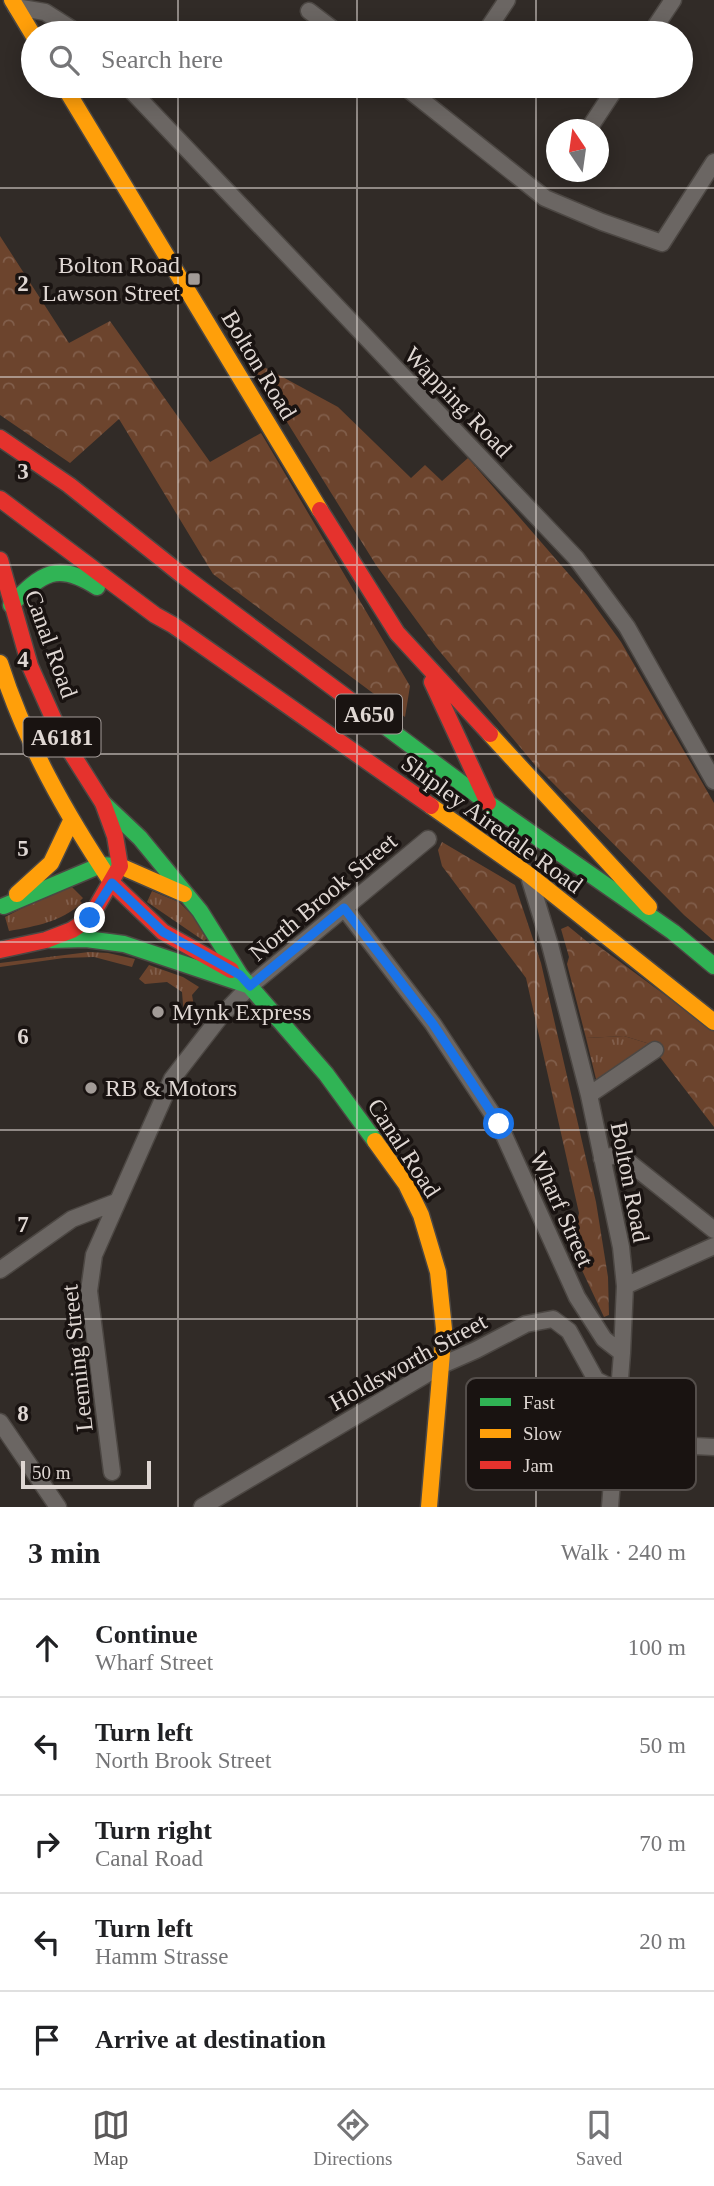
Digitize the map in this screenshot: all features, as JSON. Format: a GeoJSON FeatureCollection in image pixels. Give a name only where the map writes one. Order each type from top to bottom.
{"type":"FeatureCollection","features":[{"type":"Feature","properties":{"kind":"main road"},"geometry":{"type":"LineString","coordinates":[[14,3],[25,21]]}},
{"type":"Feature","properties":{"kind":"main road","name":"Bolton Road"},"geometry":{"type":"LineString","coordinates":[[71,98],[309,493],[397,633],[673,932]]}},
{"type":"Feature","properties":{"kind":"main road","name":"A650"},"geometry":{"type":"LineString","coordinates":[[0,438],[29,456]]}},
{"type":"Feature","properties":{"kind":"main road"},"geometry":{"type":"LineString","coordinates":[[0,458],[29,456]]}},
{"type":"Feature","properties":{"kind":"main road","name":"Shipley Airedale Road"},"geometry":{"type":"LineString","coordinates":[[29,456],[182,575],[488,803],[673,932],[714,966]]}},
{"type":"Feature","properties":{"kind":"main road","name":"Shipley Airedale Road"},"geometry":{"type":"LineString","coordinates":[[0,499],[155,615],[528,874],[714,1022]]}},
{"type":"Feature","properties":{"kind":"main road","name":"Canal Road"},"geometry":{"type":"LineString","coordinates":[[0,560],[30,666],[62,738],[103,803],[141,838],[188,896],[245,981],[326,1074],[406,1184],[421,1215],[438,1272],[444,1329],[429,1507]]}},
{"type":"Feature","properties":{"kind":"main road"},"geometry":{"type":"LineString","coordinates":[[11,605],[49,575],[67,571],[155,615]]}},
{"type":"Feature","properties":{"kind":"main road","name":"A6181"},"geometry":{"type":"LineString","coordinates":[[0,663],[13,707],[71,821]]}},
{"type":"Feature","properties":{"kind":"main road","name":"Bolton Road"},"geometry":{"type":"LineString","coordinates":[[422,663],[488,803],[528,874]]}},
{"type":"Feature","properties":{"kind":"main road","name":"A6181"},"geometry":{"type":"LineString","coordinates":[[103,803],[115,836],[120,866]]}},
{"type":"Feature","properties":{"kind":"main road"},"geometry":{"type":"LineString","coordinates":[[2,907],[51,863],[71,821]]}},
{"type":"Feature","properties":{"kind":"main road","name":"Canal Road"},"geometry":{"type":"LineString","coordinates":[[71,821],[112,883],[163,932],[245,981]]}},
{"type":"Feature","properties":{"kind":"main road"},"geometry":{"type":"LineString","coordinates":[[2,907],[101,865],[120,866],[188,896]]}},
{"type":"Feature","properties":{"kind":"main road"},"geometry":{"type":"LineString","coordinates":[[0,950],[46,940],[72,930],[90,918],[120,866]]}},
{"type":"Feature","properties":{"kind":"main road"},"geometry":{"type":"LineString","coordinates":[[46,940],[86,939],[124,944],[245,981]]}},
{"type":"Feature","properties":{"kind":"street"},"geometry":{"type":"LineString","coordinates":[[493,21],[507,0]]}},
{"type":"Feature","properties":{"kind":"street"},"geometry":{"type":"LineString","coordinates":[[659,21],[673,0]]}},
{"type":"Feature","properties":{"kind":"street"},"geometry":{"type":"LineString","coordinates":[[14,3],[45,12],[59,21]]}},
{"type":"Feature","properties":{"kind":"street"},"geometry":{"type":"LineString","coordinates":[[309,10],[323,21]]}},
{"type":"Feature","properties":{"kind":"street","name":"Wapping Road"},"geometry":{"type":"LineString","coordinates":[[138,98],[576,558],[627,627],[714,780]]}},
{"type":"Feature","properties":{"kind":"street"},"geometry":{"type":"LineString","coordinates":[[419,98],[545,198],[662,243],[714,162]]}},
{"type":"Feature","properties":{"kind":"street"},"geometry":{"type":"LineString","coordinates":[[595,119],[609,98]]}},
{"type":"Feature","properties":{"kind":"street","name":"North Brook Street"},"geometry":{"type":"LineString","coordinates":[[116,1202],[172,1079],[245,981],[344,908],[428,839]]}},
{"type":"Feature","properties":{"kind":"street","name":"Bolton Road"},"geometry":{"type":"LineString","coordinates":[[528,874],[550,945],[589,1095],[621,1247],[625,1286],[619,1378]]}},
{"type":"Feature","properties":{"kind":"street","name":"Wharf Street"},"geometry":{"type":"LineString","coordinates":[[344,908],[433,1024],[499,1124],[577,1297],[604,1339],[622,1353]]}},
{"type":"Feature","properties":{"kind":"street"},"geometry":{"type":"LineString","coordinates":[[589,1095],[655,1050]]}},
{"type":"Feature","properties":{"kind":"street"},"geometry":{"type":"LineString","coordinates":[[602,1159],[621,1156],[714,1230]]}},
{"type":"Feature","properties":{"kind":"street"},"geometry":{"type":"LineString","coordinates":[[0,1270],[72,1219],[116,1202]]}},
{"type":"Feature","properties":{"kind":"street","name":"Leeming Street"},"geometry":{"type":"LineString","coordinates":[[112,1472],[89,1291],[94,1255],[116,1202]]}},
{"type":"Feature","properties":{"kind":"street"},"geometry":{"type":"LineString","coordinates":[[625,1286],[714,1246]]}},
{"type":"Feature","properties":{"kind":"street","name":"Holdsworth Street"},"geometry":{"type":"LineString","coordinates":[[202,1507],[442,1364],[526,1324],[553,1319],[569,1331],[595,1378]]}},
{"type":"Feature","properties":{"kind":"street"},"geometry":{"type":"LineString","coordinates":[[0,1422],[54,1501],[71,1507]]}},
{"type":"Feature","properties":{"kind":"street"},"geometry":{"type":"LineString","coordinates":[[696,1446],[714,1447]]}},
{"type":"Feature","properties":{"kind":"green space"},"geometry":{"type":"Polygon","coordinates":[[[0,236],[69,343],[110,321],[210,462],[261,433],[410,686],[405,717],[213,574],[119,419],[70,463],[0,415],[0,236]]]}},
{"type":"Feature","properties":{"kind":"green space"},"geometry":{"type":"Polygon","coordinates":[[[266,368],[338,407],[411,478],[425,465],[442,481],[468,458],[587,595],[621,642],[714,803],[714,941],[684,915],[535,765],[436,647],[376,565],[254,369],[266,368]]]}},
{"type":"Feature","properties":{"kind":"green space"},"geometry":{"type":"Polygon","coordinates":[[[442,842],[515,885],[541,963],[596,1202],[608,1277],[609,1315],[604,1317],[572,1249],[579,1213],[526,978],[442,866],[438,850],[442,842]]]}},
{"type":"Feature","properties":{"kind":"green space"},"geometry":{"type":"Polygon","coordinates":[[[69,884],[83,898],[80,901],[82,903],[57,919],[9,931],[5,917],[69,884]]]}},
{"type":"Feature","properties":{"kind":"green space"},"geometry":{"type":"Polygon","coordinates":[[[152,891],[179,902],[211,934],[204,941],[147,902],[152,891]]]}},
{"type":"Feature","properties":{"kind":"green space"},"geometry":{"type":"Polygon","coordinates":[[[568,926],[714,1031],[714,1127],[650,1044],[624,1036],[586,1038],[561,929],[568,926]]]}},
{"type":"Feature","properties":{"kind":"green space"},"geometry":{"type":"Polygon","coordinates":[[[89,952],[135,959],[132,967],[94,957],[64,958],[0,967],[0,963],[89,952]]]}},
{"type":"Feature","properties":{"kind":"green space"},"geometry":{"type":"Polygon","coordinates":[[[149,965],[183,977],[199,987],[192,995],[195,1012],[200,1016],[198,1019],[189,1012],[184,1017],[182,992],[167,982],[145,984],[139,979],[149,965]]]}},
{"type":"Feature","properties":{"kind":"green space"},"geometry":{"type":"Polygon","coordinates":[[[624,1036],[650,1044],[602,1079],[596,1079],[586,1038],[624,1036]]]}},
{"type":"Feature","properties":{"kind":"traffic: fast"},"geometry":{"type":"LineString","coordinates":[[11,605],[41,578],[51,574],[71,574],[97,587]]}},
{"type":"Feature","properties":{"kind":"traffic: fast"},"geometry":{"type":"LineString","coordinates":[[366,712],[488,803],[673,932],[714,966]]}},
{"type":"Feature","properties":{"kind":"traffic: fast"},"geometry":{"type":"LineString","coordinates":[[103,803],[140,838],[200,911],[240,975],[326,1074],[375,1141]]}},
{"type":"Feature","properties":{"kind":"traffic: fast"},"geometry":{"type":"LineString","coordinates":[[4,906],[101,865],[116,866]]}},
{"type":"Feature","properties":{"kind":"traffic: fast"},"geometry":{"type":"LineString","coordinates":[[51,940],[86,939],[124,944],[250,986]]}},
{"type":"Feature","properties":{"kind":"traffic: slow"},"geometry":{"type":"LineString","coordinates":[[12,0],[25,21]]}},
{"type":"Feature","properties":{"kind":"traffic: slow"},"geometry":{"type":"LineString","coordinates":[[71,98],[320,510]]}},
{"type":"Feature","properties":{"kind":"traffic: slow"},"geometry":{"type":"LineString","coordinates":[[0,663],[22,721],[48,777],[112,883]]}},
{"type":"Feature","properties":{"kind":"traffic: slow"},"geometry":{"type":"LineString","coordinates":[[490,734],[649,907]]}},
{"type":"Feature","properties":{"kind":"traffic: slow"},"geometry":{"type":"LineString","coordinates":[[431,806],[528,874],[714,1022]]}},
{"type":"Feature","properties":{"kind":"traffic: slow"},"geometry":{"type":"LineString","coordinates":[[17,894],[51,863],[71,821]]}},
{"type":"Feature","properties":{"kind":"traffic: slow"},"geometry":{"type":"LineString","coordinates":[[120,866],[184,894]]}},
{"type":"Feature","properties":{"kind":"traffic: slow"},"geometry":{"type":"LineString","coordinates":[[375,1141],[406,1184],[421,1215],[438,1272],[444,1329],[429,1507]]}},
{"type":"Feature","properties":{"kind":"traffic: jam"},"geometry":{"type":"LineString","coordinates":[[0,438],[69,485],[182,575],[366,712]]}},
{"type":"Feature","properties":{"kind":"traffic: jam"},"geometry":{"type":"LineString","coordinates":[[0,499],[155,615],[431,806]]}},
{"type":"Feature","properties":{"kind":"traffic: jam"},"geometry":{"type":"LineString","coordinates":[[320,510],[397,633],[490,734]]}},
{"type":"Feature","properties":{"kind":"traffic: jam"},"geometry":{"type":"LineString","coordinates":[[0,560],[30,666],[62,738],[103,803],[115,836],[120,866],[90,918],[72,930],[46,940],[0,950]]}},
{"type":"Feature","properties":{"kind":"traffic: jam"},"geometry":{"type":"LineString","coordinates":[[432,682],[488,803]]}},
{"type":"Feature","properties":{"kind":"traffic: jam"},"geometry":{"type":"LineString","coordinates":[[112,883],[163,932],[231,970]]}},
{"type":"Feature","properties":{"kind":"place","name":"Bolton Road Lawson Street"},"geometry":{"type":"Point","coordinates":[194,279]}},
{"type":"Feature","properties":{"kind":"place","name":"Mynk Express"},"geometry":{"type":"Point","coordinates":[158,1012]}},
{"type":"Feature","properties":{"kind":"place","name":"RB & Motors"},"geometry":{"type":"Point","coordinates":[91,1088]}},
{"type":"Feature","properties":{"kind":"route"},"geometry":{"type":"LineString","coordinates":[[90,918],[112,883],[163,932],[240,975],[250,986],[344,908],[433,1024],[499,1124]]}}]}
